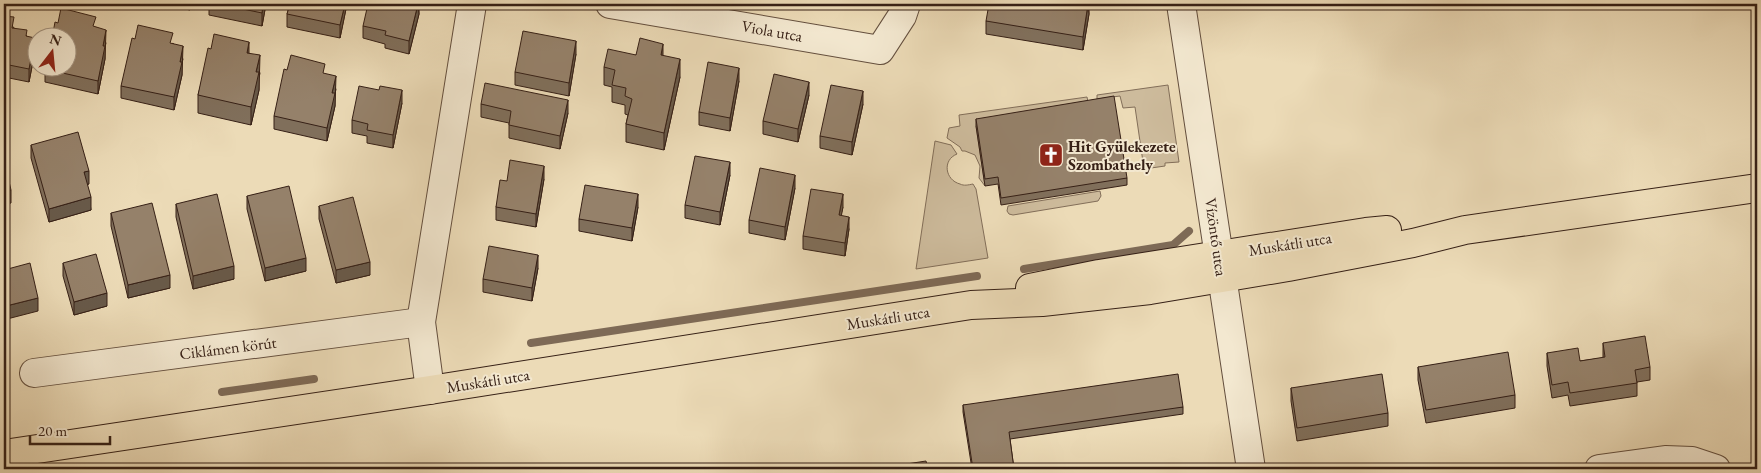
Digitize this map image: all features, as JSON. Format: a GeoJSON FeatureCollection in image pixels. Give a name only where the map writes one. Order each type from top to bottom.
{"type":"FeatureCollection","features":[{"type":"Feature","properties":{"kind":"main road","name":"Muskátli utca"},"geometry":{"type":"LineString","coordinates":[[4,454],[430,390],[971,305],[1046,284],[1098,274],[1220,267],[1366,232],[1435,228],[1465,230],[1757,188]]}},
{"type":"Feature","properties":{"kind":"street"},"geometry":{"type":"LineString","coordinates":[[430,390],[421,322],[472,4]]}},
{"type":"Feature","properties":{"kind":"street","name":"Viola utca"},"geometry":{"type":"LineString","coordinates":[[610,4],[880,50],[902,16],[906,4]]}},
{"type":"Feature","properties":{"kind":"street","name":"Vízöntő utca"},"geometry":{"type":"LineString","coordinates":[[1182,4],[1251,469]]}},
{"type":"Feature","properties":{"kind":"street","name":"Ciklámen körút"},"geometry":{"type":"LineString","coordinates":[[34,373],[421,322]]}},
{"type":"Feature","properties":{"kind":"street"},"geometry":{"type":"LineString","coordinates":[[1599,469],[1665,460],[1692,461],[1716,469]]}},
{"type":"Feature","properties":{"kind":"shaded area"},"geometry":{"type":"Polygon","coordinates":[[[1168,85],[1179,162],[1165,163],[1165,166],[1144,169],[1135,107],[1123,108],[1120,96],[1097,99],[1097,95],[1168,85]]]}},
{"type":"Feature","properties":{"kind":"shaded area"},"geometry":{"type":"Polygon","coordinates":[[[1087,97],[1089,107],[976,126],[985,186],[979,178],[980,166],[975,155],[962,151],[960,147],[947,138],[949,128],[960,126],[959,115],[1087,97]]]}},
{"type":"Feature","properties":{"kind":"shaded area"},"geometry":{"type":"Polygon","coordinates":[[[935,141],[951,145],[957,154],[952,157],[947,165],[951,178],[962,185],[973,184],[976,189],[988,258],[916,269],[935,141]]]}},
{"type":"Feature","properties":{"kind":"shaded area"},"geometry":{"type":"Polygon","coordinates":[[[1100,191],[1101,196],[1098,201],[1013,215],[1007,211],[1008,206],[1100,191]]]}},
{"type":"Feature","properties":{"kind":"building"},"geometry":{"type":"Polygon","coordinates":[[[219,4],[263,4],[262,13],[219,4]]]}},
{"type":"Feature","properties":{"kind":"building"},"geometry":{"type":"Polygon","coordinates":[[[290,4],[345,4],[340,25],[287,14],[290,4]]]}},
{"type":"Feature","properties":{"kind":"building"},"geometry":{"type":"Polygon","coordinates":[[[368,4],[418,4],[409,41],[385,35],[386,31],[363,26],[368,4]]]}},
{"type":"Feature","properties":{"kind":"building"},"geometry":{"type":"Polygon","coordinates":[[[989,4],[1088,4],[1083,37],[986,21],[989,4]]]}},
{"type":"Feature","properties":{"kind":"building"},"geometry":{"type":"Polygon","coordinates":[[[61,8],[96,17],[93,26],[106,30],[98,81],[78,76],[78,28],[54,28],[55,22],[58,23],[61,8]]]}},
{"type":"Feature","properties":{"kind":"building"},"geometry":{"type":"Polygon","coordinates":[[[4,16],[14,17],[12,28],[27,30],[28,69],[4,64],[4,16]]]}},
{"type":"Feature","properties":{"kind":"building"},"geometry":{"type":"Polygon","coordinates":[[[138,25],[173,33],[170,43],[183,46],[180,62],[182,62],[174,97],[121,86],[132,38],[135,39],[138,25]]]}},
{"type":"Feature","properties":{"kind":"building"},"geometry":{"type":"Polygon","coordinates":[[[523,31],[576,41],[569,83],[515,72],[523,31]]]}},
{"type":"Feature","properties":{"kind":"building"},"geometry":{"type":"Polygon","coordinates":[[[214,34],[249,42],[247,53],[260,55],[256,72],[259,72],[251,107],[198,95],[208,48],[211,49],[214,34]]]}},
{"type":"Feature","properties":{"kind":"building"},"geometry":{"type":"Polygon","coordinates":[[[640,38],[663,44],[661,55],[680,59],[664,133],[626,124],[632,99],[625,96],[626,88],[612,85],[615,70],[604,67],[608,49],[636,55],[640,38]]]}},
{"type":"Feature","properties":{"kind":"building"},"geometry":{"type":"Polygon","coordinates":[[[291,55],[325,64],[323,73],[336,76],[332,93],[335,93],[327,128],[274,116],[284,69],[287,70],[291,55]]]}},
{"type":"Feature","properties":{"kind":"building"},"geometry":{"type":"Polygon","coordinates":[[[708,62],[739,68],[730,118],[699,112],[708,62]]]}},
{"type":"Feature","properties":{"kind":"building"},"geometry":{"type":"Polygon","coordinates":[[[774,74],[809,82],[798,129],[763,121],[774,74]]]}},
{"type":"Feature","properties":{"kind":"building"},"geometry":{"type":"Polygon","coordinates":[[[485,83],[568,100],[560,136],[509,125],[511,111],[481,104],[485,83]]]}},
{"type":"Feature","properties":{"kind":"building"},"geometry":{"type":"Polygon","coordinates":[[[831,85],[863,91],[852,142],[820,136],[831,85]]]}},
{"type":"Feature","properties":{"kind":"building"},"geometry":{"type":"Polygon","coordinates":[[[359,86],[379,90],[380,86],[402,90],[393,135],[367,130],[368,124],[352,120],[359,86]]]}},
{"type":"Feature","properties":{"kind":"building","name":"Hit Gyülekezete Szombathely"},"geometry":{"type":"Polygon","coordinates":[[[1114,96],[1127,178],[1001,198],[998,177],[985,179],[976,119],[1114,96]]]}},
{"type":"Feature","properties":{"kind":"building"},"geometry":{"type":"Polygon","coordinates":[[[78,132],[89,171],[84,172],[91,197],[49,209],[31,145],[78,132]]]}},
{"type":"Feature","properties":{"kind":"building"},"geometry":{"type":"Polygon","coordinates":[[[695,156],[730,162],[720,212],[685,205],[695,156]]]}},
{"type":"Feature","properties":{"kind":"building"},"geometry":{"type":"Polygon","coordinates":[[[4,160],[11,190],[4,192],[4,160]]]}},
{"type":"Feature","properties":{"kind":"building"},"geometry":{"type":"Polygon","coordinates":[[[510,160],[544,166],[536,214],[496,207],[500,180],[507,181],[510,160]]]}},
{"type":"Feature","properties":{"kind":"building"},"geometry":{"type":"Polygon","coordinates":[[[760,168],[795,175],[785,227],[749,220],[760,168]]]}},
{"type":"Feature","properties":{"kind":"building"},"geometry":{"type":"Polygon","coordinates":[[[585,185],[638,194],[632,228],[579,219],[585,185]]]}},
{"type":"Feature","properties":{"kind":"building"},"geometry":{"type":"Polygon","coordinates":[[[289,186],[306,258],[265,268],[247,196],[289,186]]]}},
{"type":"Feature","properties":{"kind":"building"},"geometry":{"type":"Polygon","coordinates":[[[811,189],[843,194],[839,215],[849,217],[845,243],[803,236],[811,189]]]}},
{"type":"Feature","properties":{"kind":"building"},"geometry":{"type":"Polygon","coordinates":[[[217,194],[234,266],[193,276],[176,204],[217,194]]]}},
{"type":"Feature","properties":{"kind":"building"},"geometry":{"type":"Polygon","coordinates":[[[353,197],[370,262],[336,270],[319,206],[353,197]]]}},
{"type":"Feature","properties":{"kind":"building"},"geometry":{"type":"Polygon","coordinates":[[[152,203],[170,275],[128,285],[111,213],[152,203]]]}},
{"type":"Feature","properties":{"kind":"building"},"geometry":{"type":"Polygon","coordinates":[[[489,246],[538,255],[532,288],[483,279],[489,246]]]}},
{"type":"Feature","properties":{"kind":"building"},"geometry":{"type":"Polygon","coordinates":[[[96,254],[107,293],[74,302],[63,263],[96,254]]]}},
{"type":"Feature","properties":{"kind":"building"},"geometry":{"type":"Polygon","coordinates":[[[30,263],[38,298],[6,306],[7,311],[4,312],[4,270],[30,263]]]}},
{"type":"Feature","properties":{"kind":"building"},"geometry":{"type":"Polygon","coordinates":[[[1645,336],[1650,367],[1635,370],[1637,383],[1570,393],[1568,382],[1552,385],[1547,353],[1578,348],[1580,361],[1605,357],[1603,343],[1645,336]]]}},
{"type":"Feature","properties":{"kind":"building"},"geometry":{"type":"Polygon","coordinates":[[[1508,352],[1515,395],[1426,410],[1418,367],[1508,352]]]}},
{"type":"Feature","properties":{"kind":"building"},"geometry":{"type":"Polygon","coordinates":[[[1178,374],[1183,407],[1009,432],[1014,469],[973,469],[963,405],[1178,374]]]}},
{"type":"Feature","properties":{"kind":"building"},"geometry":{"type":"Polygon","coordinates":[[[1382,374],[1388,413],[1297,428],[1291,388],[1382,374]]]}},
{"type":"Feature","properties":{"kind":"building"},"geometry":{"type":"Polygon","coordinates":[[[926,461],[928,469],[874,469],[926,461]]]}},
{"type":"Feature","properties":{"kind":"waterway"},"geometry":{"type":"LineString","coordinates":[[1024,269],[1173,245],[1189,231]]}},
{"type":"Feature","properties":{"kind":"waterway"},"geometry":{"type":"LineString","coordinates":[[531,343],[977,276]]}},
{"type":"Feature","properties":{"kind":"waterway"},"geometry":{"type":"LineString","coordinates":[[222,392],[314,379]]}},
{"type":"Feature","properties":{"kind":"place","name":"Hit Gyülekezete Szombathely"},"geometry":{"type":"Point","coordinates":[1051,155]}}]}
